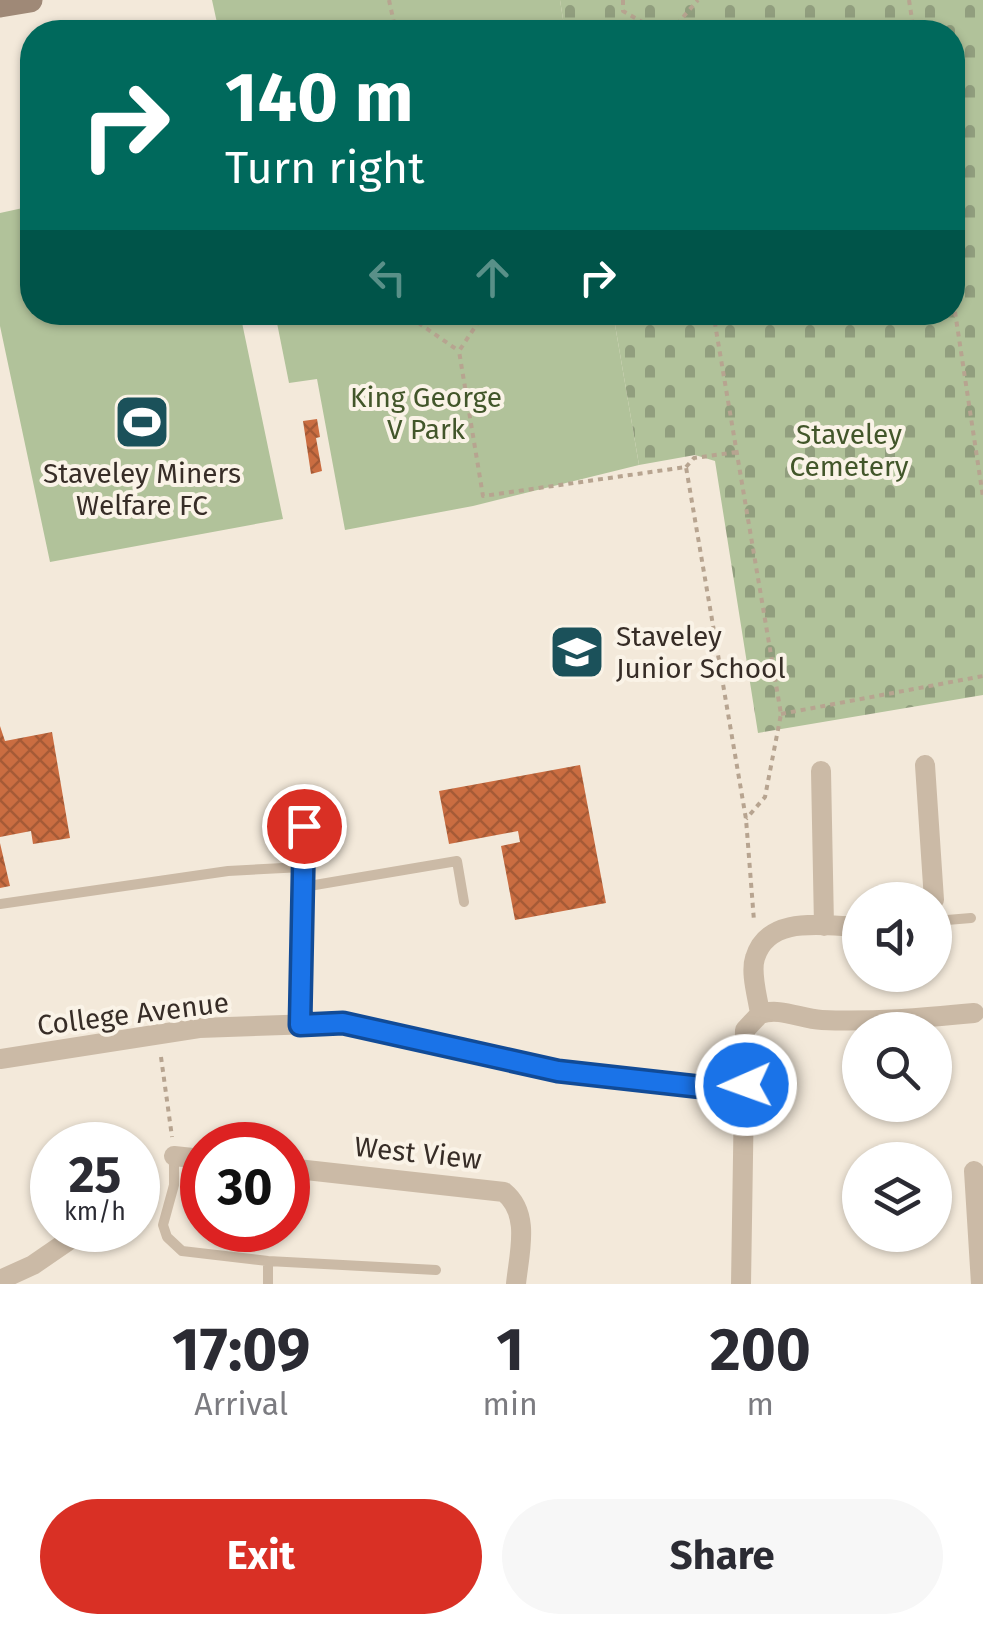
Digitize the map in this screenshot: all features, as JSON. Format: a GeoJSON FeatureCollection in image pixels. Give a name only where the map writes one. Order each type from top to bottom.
{"type":"FeatureCollection","features":[{"type":"Feature","properties":{"kind":"street"},"geometry":{"type":"LineString","coordinates":[[0,4],[30,0]]}},
{"type":"Feature","properties":{"kind":"street"},"geometry":{"type":"LineString","coordinates":[[925,765],[933,882]]}},
{"type":"Feature","properties":{"kind":"street"},"geometry":{"type":"LineString","coordinates":[[821,771],[824,926]]}},
{"type":"Feature","properties":{"kind":"street"},"geometry":{"type":"LineString","coordinates":[[760,1014],[754,961],[767,936],[787,926],[842,926]]}},
{"type":"Feature","properties":{"kind":"street"},"geometry":{"type":"LineString","coordinates":[[741,1284],[745,1030],[760,1014],[773,1010],[816,1020],[842,1021]]}},
{"type":"Feature","properties":{"kind":"street"},"geometry":{"type":"LineString","coordinates":[[952,1019],[978,1012]]}},
{"type":"Feature","properties":{"kind":"street","name":"College Avenue"},"geometry":{"type":"LineString","coordinates":[[0,1060],[199,1028],[343,1023],[558,1071],[710,1088],[746,1085]]}},
{"type":"Feature","properties":{"kind":"street"},"geometry":{"type":"LineString","coordinates":[[174,1156],[180,1157]]}},
{"type":"Feature","properties":{"kind":"street","name":"West View"},"geometry":{"type":"LineString","coordinates":[[310,1170],[504,1192],[522,1220],[516,1284]]}},
{"type":"Feature","properties":{"kind":"street"},"geometry":{"type":"LineString","coordinates":[[974,1170],[981,1284]]}},
{"type":"Feature","properties":{"kind":"street"},"geometry":{"type":"LineString","coordinates":[[0,1280],[52,1252]]}},
{"type":"Feature","properties":{"kind":"lane"},"geometry":{"type":"LineString","coordinates":[[300,1025],[304,826]]}},
{"type":"Feature","properties":{"kind":"lane"},"geometry":{"type":"LineString","coordinates":[[303,887],[457,861],[464,902]]}},
{"type":"Feature","properties":{"kind":"lane"},"geometry":{"type":"LineString","coordinates":[[0,904],[228,871],[303,868]]}},
{"type":"Feature","properties":{"kind":"lane"},"geometry":{"type":"LineString","coordinates":[[952,919],[971,918]]}},
{"type":"Feature","properties":{"kind":"lane"},"geometry":{"type":"LineString","coordinates":[[174,1156],[174,1186],[163,1224],[174,1246],[182,1251],[268,1261],[436,1270]]}},
{"type":"Feature","properties":{"kind":"lane"},"geometry":{"type":"LineString","coordinates":[[268,1261],[268,1284]]}},
{"type":"Feature","properties":{"kind":"path"},"geometry":{"type":"LineString","coordinates":[[623,0],[623,11],[639,20]]}},
{"type":"Feature","properties":{"kind":"path"},"geometry":{"type":"LineString","coordinates":[[680,20],[698,0]]}},
{"type":"Feature","properties":{"kind":"path"},"geometry":{"type":"LineString","coordinates":[[421,325],[459,351]]}},
{"type":"Feature","properties":{"kind":"path"},"geometry":{"type":"LineString","coordinates":[[477,325],[459,351],[483,496],[686,467],[694,458],[736,452]]}},
{"type":"Feature","properties":{"kind":"path"},"geometry":{"type":"LineString","coordinates":[[715,325],[780,714],[764,797],[746,819]]}},
{"type":"Feature","properties":{"kind":"path"},"geometry":{"type":"LineString","coordinates":[[957,325],[983,497]]}},
{"type":"Feature","properties":{"kind":"path"},"geometry":{"type":"LineString","coordinates":[[686,467],[746,819],[754,961]]}},
{"type":"Feature","properties":{"kind":"path"},"geometry":{"type":"LineString","coordinates":[[780,714],[983,676]]}},
{"type":"Feature","properties":{"kind":"path"},"geometry":{"type":"LineString","coordinates":[[158,1034],[174,1156]]}},
{"type":"Feature","properties":{"kind":"green space"},"geometry":{"type":"Polygon","coordinates":[[[212,0],[560,0],[563,20],[216,20],[212,0]]]}},
{"type":"Feature","properties":{"kind":"green space","name":"Staveley Cemetery"},"geometry":{"type":"Polygon","coordinates":[[[560,0],[983,0],[983,695],[758,733],[715,461],[695,455],[639,465],[615,325],[965,325],[965,20],[563,20],[560,0]]]}},
{"type":"Feature","properties":{"kind":"green space","name":"Staveley Miners Welfare FC"},"geometry":{"type":"Polygon","coordinates":[[[20,209],[20,325],[243,325],[283,519],[50,562],[0,326],[0,213],[20,209]]]}},
{"type":"Feature","properties":{"kind":"green space","name":"King George V Park"},"geometry":{"type":"Polygon","coordinates":[[[277,325],[615,325],[639,465],[473,506],[345,530],[317,379],[289,383],[277,325]]]}},
{"type":"Feature","properties":{"kind":"building"},"geometry":{"type":"Polygon","coordinates":[[[317,419],[322,471],[311,474],[303,421],[317,419]]]}},
{"type":"Feature","properties":{"kind":"building"},"geometry":{"type":"Polygon","coordinates":[[[0,726],[5,741],[52,732],[70,838],[33,844],[31,831],[0,837],[0,726]]]}},
{"type":"Feature","properties":{"kind":"building"},"geometry":{"type":"Polygon","coordinates":[[[580,765],[606,903],[515,920],[501,846],[520,842],[518,831],[449,844],[439,791],[580,765]]]}},
{"type":"Feature","properties":{"kind":"building"},"geometry":{"type":"Polygon","coordinates":[[[0,843],[10,886],[0,888],[0,843]]]}},
{"type":"Feature","properties":{"kind":"place","name":"Staveley Miners Welfare FC"},"geometry":{"type":"Point","coordinates":[142,422]}},
{"type":"Feature","properties":{"kind":"place","name":"Staveley Junior School"},"geometry":{"type":"Point","coordinates":[577,652]}},
{"type":"Feature","properties":{"kind":"route"},"geometry":{"type":"LineString","coordinates":[[304,826],[300,1025],[343,1023],[558,1071],[710,1088],[746,1085]]}}]}
